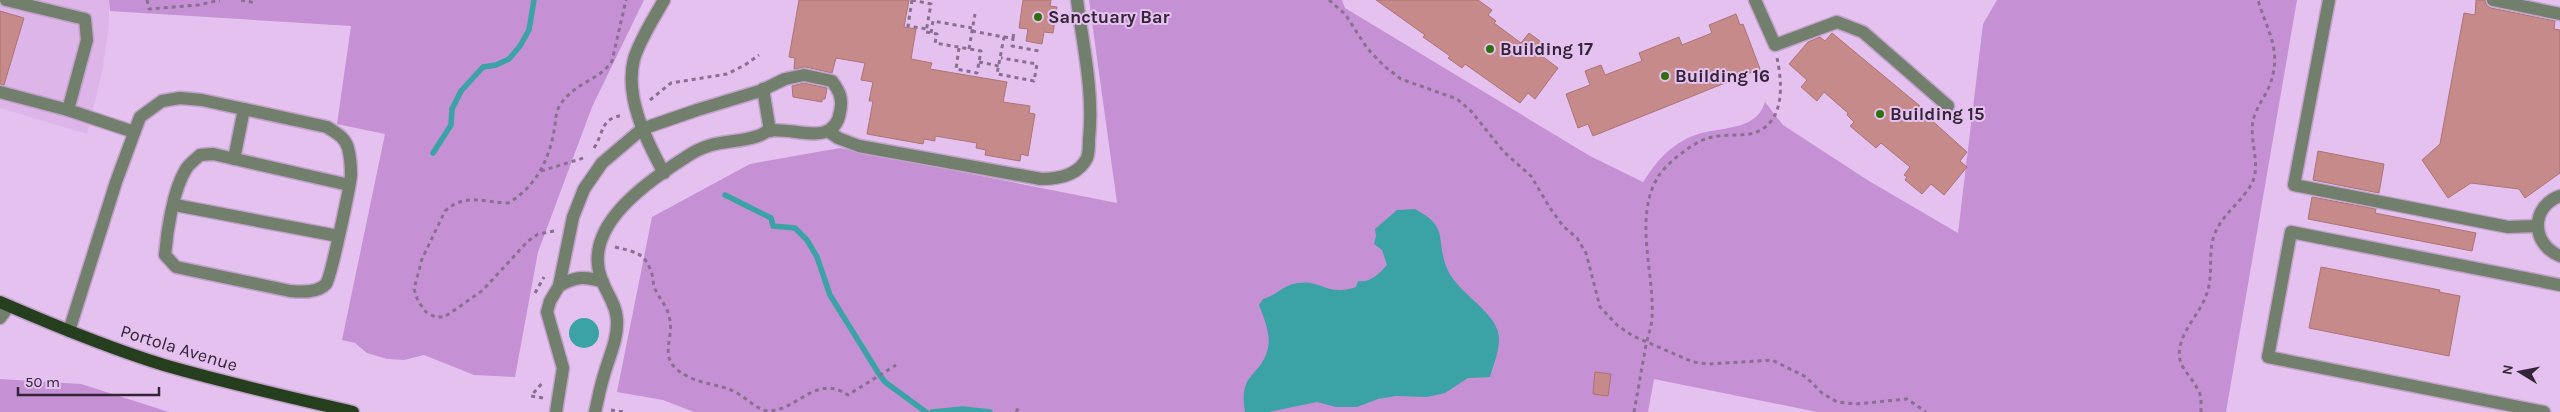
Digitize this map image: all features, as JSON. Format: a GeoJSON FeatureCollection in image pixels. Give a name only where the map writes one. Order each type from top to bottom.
{"type":"FeatureCollection","features":[{"type":"Feature","properties":{"kind":"main road","name":"Portola Avenue"},"geometry":{"type":"LineString","coordinates":[[4,304],[69,331],[162,364],[257,390],[353,412]]}},
{"type":"Feature","properties":{"kind":"street"},"geometry":{"type":"LineString","coordinates":[[6,0],[85,19],[87,40],[68,110]]}},
{"type":"Feature","properties":{"kind":"street"},"geometry":{"type":"LineString","coordinates":[[664,0],[634,60],[633,87],[642,130],[664,174]]}},
{"type":"Feature","properties":{"kind":"street"},"geometry":{"type":"LineString","coordinates":[[828,131],[838,138],[859,146],[1041,179],[1056,179],[1070,175],[1079,169],[1088,157],[1092,114],[1076,0]]}},
{"type":"Feature","properties":{"kind":"street"},"geometry":{"type":"LineString","coordinates":[[1755,0],[1775,45],[1837,22],[1863,32],[1948,106]]}},
{"type":"Feature","properties":{"kind":"street"},"geometry":{"type":"LineString","coordinates":[[2329,0],[2294,186],[2508,227],[2537,226]]}},
{"type":"Feature","properties":{"kind":"street"},"geometry":{"type":"LineString","coordinates":[[2493,0],[2560,14]]}},
{"type":"Feature","properties":{"kind":"street"},"geometry":{"type":"LineString","coordinates":[[560,286],[566,240],[584,189],[602,163],[642,130],[763,89],[785,79],[804,75],[832,81],[841,95],[841,108],[839,121],[828,131],[810,135],[770,131],[757,136],[709,144],[686,156],[664,174],[630,197],[614,217],[598,247],[598,262],[603,282],[614,302],[617,320],[615,340],[595,412]]}},
{"type":"Feature","properties":{"kind":"street"},"geometry":{"type":"LineString","coordinates":[[763,89],[770,131]]}},
{"type":"Feature","properties":{"kind":"street"},"geometry":{"type":"LineString","coordinates":[[0,92],[68,110],[134,132]]}},
{"type":"Feature","properties":{"kind":"street"},"geometry":{"type":"LineString","coordinates":[[69,331],[140,117],[162,102],[180,98],[202,100],[327,127],[342,136],[348,147],[351,175],[349,185],[328,282],[320,288],[305,292],[290,291],[176,266],[165,256],[167,237],[175,204],[187,168],[200,155],[213,154],[349,185]]}},
{"type":"Feature","properties":{"kind":"street"},"geometry":{"type":"LineString","coordinates":[[234,159],[244,109]]}},
{"type":"Feature","properties":{"kind":"street"},"geometry":{"type":"LineString","coordinates":[[2560,196],[2545,205],[2538,219],[2537,226],[2541,242],[2553,253],[2560,256]]}},
{"type":"Feature","properties":{"kind":"street"},"geometry":{"type":"LineString","coordinates":[[175,204],[338,236]]}},
{"type":"Feature","properties":{"kind":"street"},"geometry":{"type":"LineString","coordinates":[[2544,412],[2268,357],[2291,232],[2560,285]]}},
{"type":"Feature","properties":{"kind":"street"},"geometry":{"type":"LineString","coordinates":[[556,412],[563,368],[548,312],[550,300],[560,286],[578,277],[603,282]]}},
{"type":"Feature","properties":{"kind":"street"},"geometry":{"type":"LineString","coordinates":[[0,318],[4,304]]}},
{"type":"Feature","properties":{"kind":"path"},"geometry":{"type":"LineString","coordinates":[[147,0],[149,9],[198,5],[220,0]]}},
{"type":"Feature","properties":{"kind":"path"},"geometry":{"type":"LineString","coordinates":[[241,0],[256,3]]}},
{"type":"Feature","properties":{"kind":"path"},"geometry":{"type":"LineString","coordinates":[[554,231],[538,234],[528,241],[483,290],[444,317],[435,317],[426,312],[418,301],[414,289],[416,275],[445,211],[453,203],[464,199],[508,203],[531,185],[551,148],[559,107],[574,88],[607,69],[612,61],[626,0]]}},
{"type":"Feature","properties":{"kind":"path"},"geometry":{"type":"LineString","coordinates":[[927,30],[931,4],[912,0],[908,26],[937,34],[935,43],[981,51],[977,73],[956,69],[959,48]]}},
{"type":"Feature","properties":{"kind":"path"},"geometry":{"type":"LineString","coordinates":[[1328,0],[1345,14],[1367,48],[1384,66],[1401,79],[1457,99],[1471,111],[1504,152],[1531,176],[1562,226],[1576,238],[1586,253],[1600,307],[1617,325],[1646,343],[1694,362],[1708,364],[1772,360],[1806,377],[1822,393],[1837,402],[1856,404],[1907,398],[1926,412]]}},
{"type":"Feature","properties":{"kind":"path"},"geometry":{"type":"LineString","coordinates":[[2201,412],[2199,390],[2186,374],[2178,359],[2180,344],[2203,304],[2208,291],[2212,272],[2211,249],[2215,233],[2226,214],[2251,184],[2255,170],[2253,120],[2275,70],[2276,55],[2272,35],[2258,0]]}},
{"type":"Feature","properties":{"kind":"path"},"geometry":{"type":"LineString","coordinates":[[969,49],[975,14]]}},
{"type":"Feature","properties":{"kind":"path"},"geometry":{"type":"LineString","coordinates":[[931,33],[933,21],[1013,38]]}},
{"type":"Feature","properties":{"kind":"path"},"geometry":{"type":"LineString","coordinates":[[1014,32],[1012,46],[1039,50]]}},
{"type":"Feature","properties":{"kind":"path"},"geometry":{"type":"LineString","coordinates":[[1000,58],[1037,64],[1034,81],[997,74],[999,66],[1000,58],[1004,37]]}},
{"type":"Feature","properties":{"kind":"path"},"geometry":{"type":"LineString","coordinates":[[1634,412],[1646,343],[1652,322],[1653,296],[1645,218],[1658,176],[1689,149],[1707,138],[1760,131],[1771,122],[1779,107],[1782,81],[1775,45]]}},
{"type":"Feature","properties":{"kind":"path"},"geometry":{"type":"LineString","coordinates":[[645,104],[671,83],[727,74],[745,66],[759,55]]}},
{"type":"Feature","properties":{"kind":"path"},"geometry":{"type":"LineString","coordinates":[[979,62],[999,66]]}},
{"type":"Feature","properties":{"kind":"path"},"geometry":{"type":"LineString","coordinates":[[540,171],[588,157]]}},
{"type":"Feature","properties":{"kind":"path"},"geometry":{"type":"LineString","coordinates":[[615,247],[638,253],[647,262],[655,288],[669,316],[668,355],[675,366],[687,376],[731,390],[768,411],[780,410],[827,388],[840,389],[848,395],[896,365]]}},
{"type":"Feature","properties":{"kind":"path"},"geometry":{"type":"LineString","coordinates":[[1016,412],[1019,407]]}},
{"type":"Feature","properties":{"kind":"shaded area"},"geometry":{"type":"Polygon","coordinates":[[[0,0],[109,0],[109,26],[102,72],[87,134],[0,108],[0,0]]]}},
{"type":"Feature","properties":{"kind":"shaded area"},"geometry":{"type":"Polygon","coordinates":[[[109,0],[644,0],[592,107],[538,252],[515,377],[474,375],[424,355],[404,360],[387,359],[367,353],[355,343],[342,340],[385,134],[337,124],[351,26],[110,11],[109,0]]]}},
{"type":"Feature","properties":{"kind":"shaded area"},"geometry":{"type":"Polygon","coordinates":[[[1089,0],[1342,0],[1345,8],[1590,156],[1643,182],[1661,158],[1679,143],[1697,134],[1732,127],[1752,120],[1760,112],[1765,102],[1783,125],[1869,181],[1958,233],[1983,24],[1997,0],[2297,0],[2226,412],[1817,412],[1654,379],[1648,412],[694,412],[663,400],[617,392],[652,217],[750,164],[840,148],[1117,203],[1089,0]]]}},
{"type":"Feature","properties":{"kind":"shaded area"},"geometry":{"type":"Polygon","coordinates":[[[1415,209],[1426,215],[1437,228],[1440,234],[1443,256],[1450,275],[1487,313],[1497,329],[1499,335],[1498,347],[1490,377],[1468,378],[1445,393],[1427,397],[1396,396],[1378,399],[1357,407],[1336,407],[1317,402],[1269,412],[1245,412],[1244,399],[1247,382],[1265,358],[1269,343],[1268,332],[1259,305],[1263,299],[1298,283],[1313,283],[1331,289],[1346,290],[1356,287],[1358,281],[1366,281],[1374,277],[1387,265],[1382,250],[1374,244],[1375,229],[1397,210],[1415,209]]]}},
{"type":"Feature","properties":{"kind":"shaded area"},"geometry":{"type":"Polygon","coordinates":[[[584,318],[595,322],[599,333],[595,344],[584,348],[573,344],[569,333],[573,322],[584,318]]]}},
{"type":"Feature","properties":{"kind":"shaded area"},"geometry":{"type":"Polygon","coordinates":[[[0,379],[81,384],[169,412],[0,412],[0,379]]]}},
{"type":"Feature","properties":{"kind":"building"},"geometry":{"type":"Polygon","coordinates":[[[799,0],[909,0],[904,27],[916,29],[911,59],[932,63],[930,69],[1007,82],[1003,102],[1030,106],[1029,113],[1035,114],[1028,156],[1021,154],[1020,161],[985,155],[986,150],[976,148],[977,143],[935,136],[935,141],[924,139],[923,144],[867,134],[873,101],[869,101],[873,82],[861,80],[865,63],[836,58],[832,73],[806,67],[794,69],[795,58],[789,57],[799,0]]]}},
{"type":"Feature","properties":{"kind":"building","name":"Sanctuary Bar"},"geometry":{"type":"Polygon","coordinates":[[[1023,0],[1051,0],[1050,6],[1057,7],[1053,33],[1044,32],[1042,44],[1026,41],[1028,29],[1019,28],[1023,0]]]}},
{"type":"Feature","properties":{"kind":"building","name":"Building 17"},"geometry":{"type":"Polygon","coordinates":[[[1376,0],[1478,0],[1492,10],[1488,15],[1496,21],[1494,23],[1521,43],[1529,33],[1544,44],[1538,53],[1558,68],[1535,99],[1528,93],[1520,103],[1465,64],[1462,68],[1448,58],[1450,56],[1423,37],[1425,35],[1376,0]]]}},
{"type":"Feature","properties":{"kind":"building"},"geometry":{"type":"Polygon","coordinates":[[[2476,0],[2485,0],[2487,6],[2491,8],[2555,21],[2554,29],[2560,30],[2560,173],[2525,198],[2519,189],[2471,183],[2448,198],[2422,160],[2440,144],[2464,13],[2475,15],[2476,0]]]}},
{"type":"Feature","properties":{"kind":"building"},"geometry":{"type":"Polygon","coordinates":[[[0,11],[24,18],[4,85],[0,84],[0,11]]]}},
{"type":"Feature","properties":{"kind":"building","name":"Building 16"},"geometry":{"type":"Polygon","coordinates":[[[1736,14],[1740,25],[1743,24],[1760,69],[1593,136],[1588,124],[1578,128],[1566,94],[1590,85],[1585,71],[1601,65],[1605,75],[1642,61],[1639,53],[1679,37],[1682,45],[1712,33],[1709,25],[1736,14]]]}},
{"type":"Feature","properties":{"kind":"building","name":"Building 15"},"geometry":{"type":"Polygon","coordinates":[[[1832,33],[1920,106],[1918,108],[1967,152],[1960,161],[1967,167],[1944,195],[1931,184],[1922,194],[1905,180],[1907,177],[1904,175],[1910,167],[1881,143],[1876,148],[1850,126],[1854,122],[1847,115],[1848,113],[1824,92],[1817,101],[1801,87],[1807,80],[1789,64],[1808,42],[1820,37],[1825,41],[1832,33]]]}},
{"type":"Feature","properties":{"kind":"building"},"geometry":{"type":"Polygon","coordinates":[[[804,83],[827,88],[825,99],[822,99],[822,102],[793,97],[792,86],[804,83]]]}},
{"type":"Feature","properties":{"kind":"building"},"geometry":{"type":"Polygon","coordinates":[[[2318,151],[2384,164],[2379,193],[2313,180],[2318,151]]]}},
{"type":"Feature","properties":{"kind":"building"},"geometry":{"type":"Polygon","coordinates":[[[2312,197],[2376,209],[2375,213],[2476,233],[2472,251],[2308,219],[2312,197]]]}},
{"type":"Feature","properties":{"kind":"building"},"geometry":{"type":"Polygon","coordinates":[[[2321,267],[2440,290],[2439,292],[2460,296],[2449,356],[2309,328],[2321,267]]]}},
{"type":"Feature","properties":{"kind":"building"},"geometry":{"type":"Polygon","coordinates":[[[1595,372],[1611,374],[1608,396],[1593,394],[1595,372]]]}},
{"type":"Feature","properties":{"kind":"waterway"},"geometry":{"type":"LineString","coordinates":[[433,153],[451,125],[452,109],[461,91],[483,67],[496,65],[509,59],[520,46],[529,30],[534,0]]}},
{"type":"Feature","properties":{"kind":"waterway"},"geometry":{"type":"LineString","coordinates":[[725,195],[771,218],[773,226],[795,228],[807,240],[817,257],[830,295],[879,374],[885,382],[926,412]]}},
{"type":"Feature","properties":{"kind":"waterway"},"geometry":{"type":"LineString","coordinates":[[932,412],[963,409],[990,412]]}},
{"type":"Feature","properties":{"kind":"place","name":"Sanctuary Bar"},"geometry":{"type":"Point","coordinates":[1038,17]}},
{"type":"Feature","properties":{"kind":"place","name":"Building 17"},"geometry":{"type":"Point","coordinates":[1490,49]}},
{"type":"Feature","properties":{"kind":"place","name":"Building 16"},"geometry":{"type":"Point","coordinates":[1665,76]}},
{"type":"Feature","properties":{"kind":"place","name":"Building 15"},"geometry":{"type":"Point","coordinates":[1880,114]}}]}
